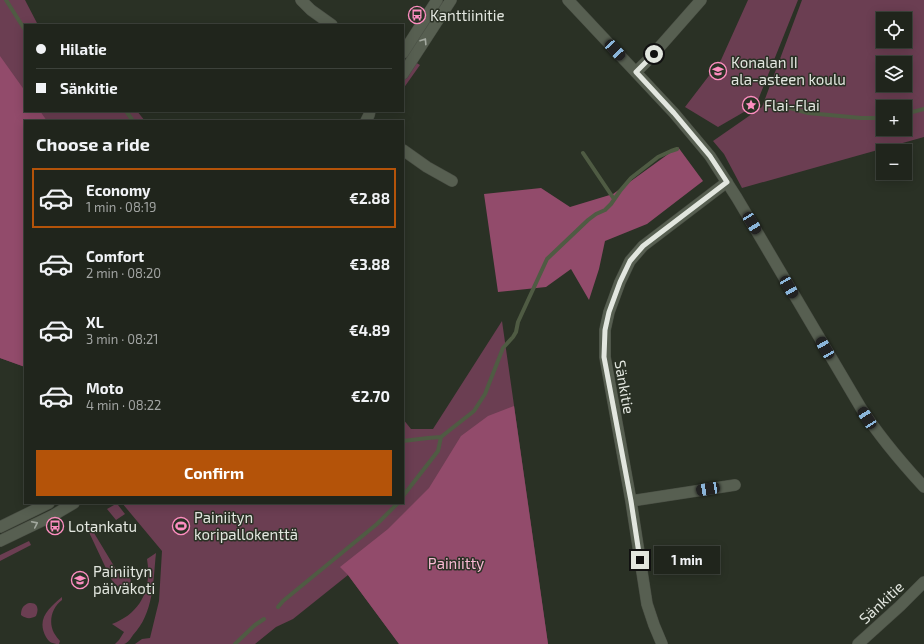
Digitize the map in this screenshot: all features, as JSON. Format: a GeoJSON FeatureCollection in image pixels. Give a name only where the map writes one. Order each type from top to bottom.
{"type":"FeatureCollection","features":[{"type":"Feature","properties":{"kind":"street"},"geometry":{"type":"LineString","coordinates":[[301,0],[311,10],[331,24]]}},
{"type":"Feature","properties":{"kind":"street"},"geometry":{"type":"LineString","coordinates":[[404,51],[437,0]]}},
{"type":"Feature","properties":{"kind":"street"},"geometry":{"type":"LineString","coordinates":[[404,71],[451,0]]}},
{"type":"Feature","properties":{"kind":"street"},"geometry":{"type":"LineString","coordinates":[[568,0],[674,113],[710,156],[727,182],[860,408],[901,462],[924,487]]}},
{"type":"Feature","properties":{"kind":"street"},"geometry":{"type":"LineString","coordinates":[[636,72],[649,60],[700,0]]}},
{"type":"Feature","properties":{"kind":"street"},"geometry":{"type":"LineString","coordinates":[[404,151],[427,167],[452,181]]}},
{"type":"Feature","properties":{"kind":"street","name":"Sänkitie"},"geometry":{"type":"LineString","coordinates":[[662,644],[647,604],[631,501],[604,357],[605,330],[609,312],[620,282],[630,261],[643,246],[727,182]]}},
{"type":"Feature","properties":{"kind":"street"},"geometry":{"type":"LineString","coordinates":[[631,501],[735,485]]}},
{"type":"Feature","properties":{"kind":"street"},"geometry":{"type":"LineString","coordinates":[[0,527],[47,504]]}},
{"type":"Feature","properties":{"kind":"street"},"geometry":{"type":"LineString","coordinates":[[0,541],[52,516],[72,504]]}},
{"type":"Feature","properties":{"kind":"street","name":"Sänkitie"},"geometry":{"type":"LineString","coordinates":[[858,644],[924,582]]}},
{"type":"Feature","properties":{"kind":"green space"},"geometry":{"type":"Polygon","coordinates":[[[0,0],[25,0],[37,24],[24,24],[24,112],[138,112],[144,120],[24,120],[24,367],[0,358],[0,0]]]}},
{"type":"Feature","properties":{"kind":"green space"},"geometry":{"type":"Polygon","coordinates":[[[748,0],[798,0],[756,105],[718,127],[685,107],[721,60],[748,0]]]}},
{"type":"Feature","properties":{"kind":"green space"},"geometry":{"type":"Polygon","coordinates":[[[802,0],[924,0],[924,137],[899,144],[876,144],[876,150],[742,188],[724,154],[713,141],[762,107],[802,0]]]}},
{"type":"Feature","properties":{"kind":"green space"},"geometry":{"type":"Polygon","coordinates":[[[0,56],[24,90],[24,112],[41,112],[46,120],[24,120],[24,367],[0,358],[0,56]]]}},
{"type":"Feature","properties":{"kind":"green space"},"geometry":{"type":"Polygon","coordinates":[[[415,62],[420,65],[404,88],[404,78],[415,62]]]}},
{"type":"Feature","properties":{"kind":"green space"},"geometry":{"type":"Polygon","coordinates":[[[678,147],[703,181],[647,224],[605,241],[599,269],[589,300],[571,269],[546,287],[498,292],[484,194],[541,188],[570,207],[613,194],[678,147]]]}},
{"type":"Feature","properties":{"kind":"green space","name":"Painiitty"},"geometry":{"type":"Polygon","coordinates":[[[502,321],[548,644],[399,644],[348,575],[293,619],[276,627],[255,644],[135,644],[142,639],[150,638],[159,601],[162,551],[123,504],[404,504],[404,420],[411,429],[433,429],[502,321]]]}},
{"type":"Feature","properties":{"kind":"green space"},"geometry":{"type":"Polygon","coordinates":[[[514,406],[548,644],[399,644],[348,575],[340,567],[388,529],[429,488],[461,436],[488,416],[514,406]]]}},
{"type":"Feature","properties":{"kind":"green space"},"geometry":{"type":"Polygon","coordinates":[[[114,505],[118,505],[125,514],[116,520],[107,509],[114,505]]]}},
{"type":"Feature","properties":{"kind":"green space"},"geometry":{"type":"Polygon","coordinates":[[[90,527],[120,576],[129,571],[131,583],[129,587],[124,589],[121,588],[111,579],[87,528],[90,527]]]}},
{"type":"Feature","properties":{"kind":"green space"},"geometry":{"type":"Polygon","coordinates":[[[29,541],[31,545],[0,561],[0,555],[29,541]]]}},
{"type":"Feature","properties":{"kind":"green space"},"geometry":{"type":"Polygon","coordinates":[[[156,553],[153,585],[149,607],[145,617],[128,642],[124,644],[115,644],[124,632],[112,624],[130,613],[137,607],[142,599],[148,580],[147,559],[156,553]]]}},
{"type":"Feature","properties":{"kind":"green space"},"geometry":{"type":"Polygon","coordinates":[[[62,597],[62,600],[53,611],[51,620],[52,629],[60,641],[59,644],[57,644],[47,639],[42,625],[45,614],[62,597]]]}},
{"type":"Feature","properties":{"kind":"green space"},"geometry":{"type":"Polygon","coordinates":[[[29,603],[37,606],[36,616],[32,618],[21,615],[21,611],[25,605],[29,603]]]}},
{"type":"Feature","properties":{"kind":"waterway"},"geometry":{"type":"LineString","coordinates":[[6,0],[24,28]]}},
{"type":"Feature","properties":{"kind":"waterway"},"geometry":{"type":"LineString","coordinates":[[777,107],[790,108],[808,113],[876,118]]}},
{"type":"Feature","properties":{"kind":"waterway"},"geometry":{"type":"LineString","coordinates":[[912,112],[924,109]]}},
{"type":"Feature","properties":{"kind":"waterway"},"geometry":{"type":"LineString","coordinates":[[127,112],[132,120]]}},
{"type":"Feature","properties":{"kind":"waterway"},"geometry":{"type":"LineString","coordinates":[[404,441],[441,437],[474,411],[485,394],[503,348],[516,332],[518,322],[547,259],[588,220],[605,210],[631,178],[658,157],[677,149]]}},
{"type":"Feature","properties":{"kind":"waterway"},"geometry":{"type":"LineString","coordinates":[[583,153],[614,199]]}},
{"type":"Feature","properties":{"kind":"waterway"},"geometry":{"type":"LineString","coordinates":[[404,495],[438,451],[441,437]]}},
{"type":"Feature","properties":{"kind":"waterway"},"geometry":{"type":"LineString","coordinates":[[278,607],[283,601],[377,524],[397,504]]}},
{"type":"Feature","properties":{"kind":"waterway"},"geometry":{"type":"LineString","coordinates":[[235,644],[255,625],[264,619]]}},
{"type":"Feature","properties":{"kind":"place","name":"Kanttiinitie"},"geometry":{"type":"Point","coordinates":[417,15]}},
{"type":"Feature","properties":{"kind":"place","name":"Konalan II ala-asteen koulu"},"geometry":{"type":"Point","coordinates":[718,71]}},
{"type":"Feature","properties":{"kind":"place","name":"Flai-Flai"},"geometry":{"type":"Point","coordinates":[751,105]}},
{"type":"Feature","properties":{"kind":"place","name":"Lotankatu"},"geometry":{"type":"Point","coordinates":[55,526]}},
{"type":"Feature","properties":{"kind":"place","name":"Painiityn koripallokenttä"},"geometry":{"type":"Point","coordinates":[181,526]}},
{"type":"Feature","properties":{"kind":"place","name":"Painiityn päiväkoti"},"geometry":{"type":"Point","coordinates":[80,580]}},
{"type":"Feature","properties":{"kind":"route"},"geometry":{"type":"LineString","coordinates":[[640,560],[631,501],[604,357],[605,330],[609,312],[620,282],[630,261],[643,246],[727,182],[710,156],[674,113],[636,72],[654,54]]}}]}
